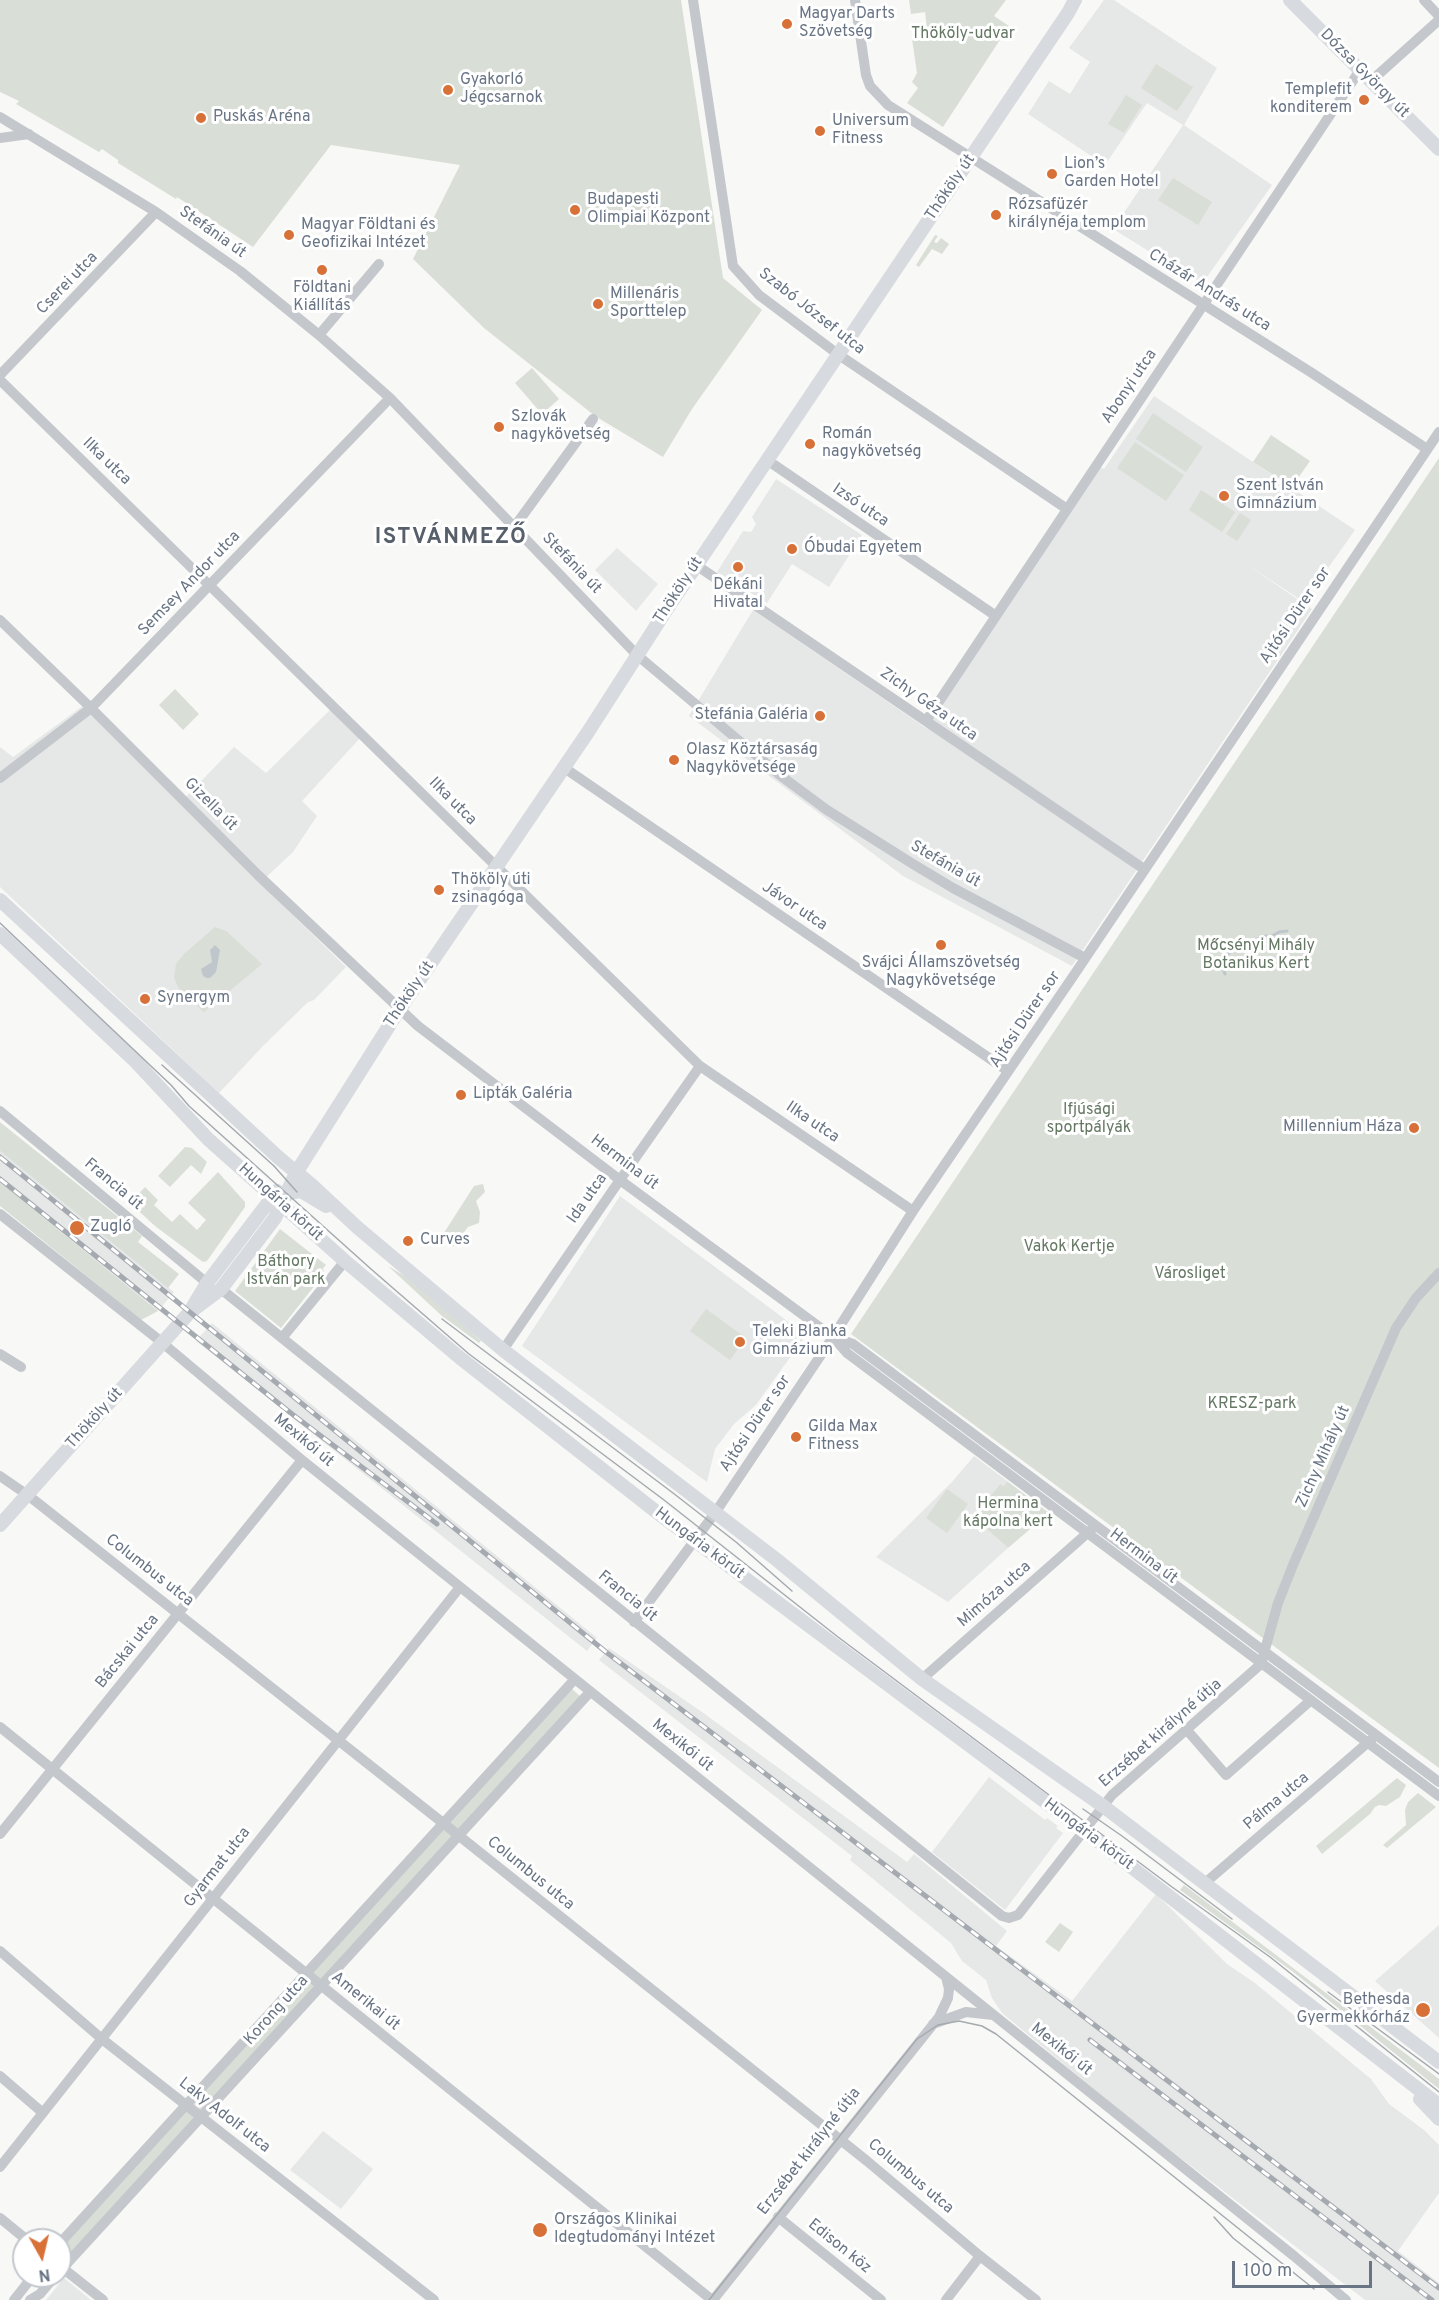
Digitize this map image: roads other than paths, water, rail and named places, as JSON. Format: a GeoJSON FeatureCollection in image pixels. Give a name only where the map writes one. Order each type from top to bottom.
{"type":"FeatureCollection","features":[{"type":"Feature","properties":{"kind":"main road","name":"Thököly út"},"geometry":{"type":"LineString","coordinates":[[0,1524],[189,1313],[207,1283],[281,1198],[399,1010],[1075,0]]}},
{"type":"Feature","properties":{"kind":"main road","name":"Thököly út"},"geometry":{"type":"LineString","coordinates":[[1068,13],[1082,0]]}},
{"type":"Feature","properties":{"kind":"main road","name":"Dózsa György út"},"geometry":{"type":"LineString","coordinates":[[1290,0],[1439,148]]}},
{"type":"Feature","properties":{"kind":"main road","name":"Hungária körút"},"geometry":{"type":"LineString","coordinates":[[0,900],[296,1173],[314,1186],[358,1228],[503,1350],[777,1560],[922,1679],[1103,1806],[1439,2062]]}},
{"type":"Feature","properties":{"kind":"main road","name":"Hungária körút"},"geometry":{"type":"LineString","coordinates":[[0,934],[136,1062],[208,1139],[281,1198],[345,1261],[524,1410],[1084,1830],[1439,2105]]}},
{"type":"Feature","properties":{"kind":"main road"},"geometry":{"type":"LineString","coordinates":[[281,1198],[301,1191],[358,1228]]}},
{"type":"Feature","properties":{"kind":"main road","name":"Thököly út"},"geometry":{"type":"LineString","coordinates":[[189,1313],[221,1289],[273,1222],[281,1198]]}},
{"type":"Feature","properties":{"kind":"main road"},"geometry":{"type":"LineString","coordinates":[[1385,2063],[1439,2119]]}},
{"type":"Feature","properties":{"kind":"street","name":"Szabó József utca"},"geometry":{"type":"LineString","coordinates":[[693,0],[733,267],[759,295],[839,355],[1067,509]]}},
{"type":"Feature","properties":{"kind":"street","name":"Cházár András utca"},"geometry":{"type":"LineString","coordinates":[[855,0],[866,75],[870,86],[888,105],[1312,373],[1426,449]]}},
{"type":"Feature","properties":{"kind":"street"},"geometry":{"type":"LineString","coordinates":[[1371,81],[1439,18],[1424,0]]}},
{"type":"Feature","properties":{"kind":"street","name":"Abonyi utca"},"geometry":{"type":"LineString","coordinates":[[926,721],[1360,70]]}},
{"type":"Feature","properties":{"kind":"street","name":"Stefánia út"},"geometry":{"type":"LineString","coordinates":[[0,117],[156,212],[240,271],[319,335],[390,398],[637,655],[745,747],[827,810],[953,888],[1085,958]]}},
{"type":"Feature","properties":{"kind":"street"},"geometry":{"type":"LineString","coordinates":[[0,138],[29,134]]}},
{"type":"Feature","properties":{"kind":"street","name":"Cserei utca"},"geometry":{"type":"LineString","coordinates":[[0,378],[156,212]]}},
{"type":"Feature","properties":{"kind":"street"},"geometry":{"type":"LineString","coordinates":[[319,335],[379,264]]}},
{"type":"Feature","properties":{"kind":"street","name":"Ilka utca"},"geometry":{"type":"LineString","coordinates":[[0,378],[700,1066],[913,1211]]}},
{"type":"Feature","properties":{"kind":"street","name":"Semsey Andor utca"},"geometry":{"type":"LineString","coordinates":[[0,778],[91,708],[390,398]]}},
{"type":"Feature","properties":{"kind":"street"},"geometry":{"type":"LineString","coordinates":[[515,526],[593,419]]}},
{"type":"Feature","properties":{"kind":"street","name":"Ajtósi Dürer sor"},"geometry":{"type":"LineString","coordinates":[[634,1622],[715,1513],[833,1337],[913,1211],[1439,432]]}},
{"type":"Feature","properties":{"kind":"street","name":"Izsó utca"},"geometry":{"type":"LineString","coordinates":[[767,460],[996,616]]}},
{"type":"Feature","properties":{"kind":"street","name":"Zichy Géza utca"},"geometry":{"type":"LineString","coordinates":[[696,565],[1144,869]]}},
{"type":"Feature","properties":{"kind":"street","name":"Gizella út"},"geometry":{"type":"LineString","coordinates":[[0,620],[259,876],[399,1010]]}},
{"type":"Feature","properties":{"kind":"street","name":"Jávor utca"},"geometry":{"type":"LineString","coordinates":[[563,767],[1008,1071]]}},
{"type":"Feature","properties":{"kind":"street","name":"Hermina út"},"geometry":{"type":"LineString","coordinates":[[399,1010],[620,1180],[833,1337],[847,1353],[1439,1796]]}},
{"type":"Feature","properties":{"kind":"street","name":"Ida utca"},"geometry":{"type":"LineString","coordinates":[[503,1350],[700,1066]]}},
{"type":"Feature","properties":{"kind":"street","name":"Francia út"},"geometry":{"type":"LineString","coordinates":[[0,1111],[207,1283]]}},
{"type":"Feature","properties":{"kind":"street","name":"Mexikói út"},"geometry":{"type":"LineString","coordinates":[[0,1214],[162,1343],[302,1460],[574,1680],[994,2015],[1340,2298]]}},
{"type":"Feature","properties":{"kind":"street"},"geometry":{"type":"LineString","coordinates":[[282,1338],[345,1261]]}},
{"type":"Feature","properties":{"kind":"street","name":"Zichy Mihály út"},"geometry":{"type":"LineString","coordinates":[[1261,1664],[1278,1603],[1293,1565],[1396,1328],[1416,1298],[1439,1274]]}},
{"type":"Feature","properties":{"kind":"street","name":"Francia út"},"geometry":{"type":"LineString","coordinates":[[221,1289],[1002,1916],[1009,1918],[1018,1915]]}},
{"type":"Feature","properties":{"kind":"street","name":"Hermina út"},"geometry":{"type":"LineString","coordinates":[[833,1337],[853,1344],[1439,1782]]}},
{"type":"Feature","properties":{"kind":"street"},"geometry":{"type":"LineString","coordinates":[[0,1354],[21,1367]]}},
{"type":"Feature","properties":{"kind":"street","name":"Bácskai utca"},"geometry":{"type":"LineString","coordinates":[[0,1834],[302,1460]]}},
{"type":"Feature","properties":{"kind":"street","name":"Columbus utca"},"geometry":{"type":"LineString","coordinates":[[0,1476],[28,1494],[443,1823],[840,2139],[1036,2300]]}},
{"type":"Feature","properties":{"kind":"street","name":"Mimóza utca"},"geometry":{"type":"LineString","coordinates":[[922,1679],[1088,1534],[1096,1524]]}},
{"type":"Feature","properties":{"kind":"street","name":"Gyarmat utca"},"geometry":{"type":"LineString","coordinates":[[0,2167],[460,1587]]}},
{"type":"Feature","properties":{"kind":"street","name":"Erzsébet királyné útja"},"geometry":{"type":"LineString","coordinates":[[1018,1915],[1112,1795],[1261,1664]]}},
{"type":"Feature","properties":{"kind":"street","name":"Korong utca"},"geometry":{"type":"LineString","coordinates":[[72,2230],[574,1680]]}},
{"type":"Feature","properties":{"kind":"street","name":"Korong utca"},"geometry":{"type":"LineString","coordinates":[[72,2256],[590,1692]]}},
{"type":"Feature","properties":{"kind":"street"},"geometry":{"type":"LineString","coordinates":[[1186,1729],[1226,1775],[1310,1701]]}},
{"type":"Feature","properties":{"kind":"street","name":"Amerikai út"},"geometry":{"type":"LineString","coordinates":[[0,1727],[712,2300]]}},
{"type":"Feature","properties":{"kind":"street","name":"Pálma utca"},"geometry":{"type":"LineString","coordinates":[[1205,1883],[1377,1735]]}},
{"type":"Feature","properties":{"kind":"street","name":"Laky Adolf utca"},"geometry":{"type":"LineString","coordinates":[[0,1951],[102,2038],[434,2300]]}},
{"type":"Feature","properties":{"kind":"street","name":"Erzsébet királyné útja"},"geometry":{"type":"LineString","coordinates":[[712,2300],[933,2024],[945,2007],[948,1998],[950,1989],[946,1977]]}},
{"type":"Feature","properties":{"kind":"street"},"geometry":{"type":"LineString","coordinates":[[933,2024],[966,2012],[994,2015]]}},
{"type":"Feature","properties":{"kind":"street"},"geometry":{"type":"LineString","coordinates":[[0,2076],[43,2113]]}},
{"type":"Feature","properties":{"kind":"street","name":"Edison köz"},"geometry":{"type":"LineString","coordinates":[[778,2217],[881,2300]]}},
{"type":"Feature","properties":{"kind":"street"},"geometry":{"type":"LineString","coordinates":[[0,2218],[12,2228]]}},
{"type":"Feature","properties":{"kind":"street"},"geometry":{"type":"LineString","coordinates":[[946,2300],[980,2256]]}},
{"type":"Feature","properties":{"kind":"street"},"geometry":{"type":"LineString","coordinates":[[72,2279],[103,2300]]}},
{"type":"Feature","properties":{"kind":"street"},"geometry":{"type":"LineString","coordinates":[[14,2300],[24,2288]]}},
{"type":"Feature","properties":{"kind":"street","name":"Korong utca"},"geometry":{"type":"LineString","coordinates":[[30,2300],[45,2288]]}},
{"type":"Feature","properties":{"kind":"waterway"},"geometry":{"type":"LineString","coordinates":[[1225,974],[1220,958],[1225,957],[1232,950],[1237,950],[1249,943],[1252,944],[1255,940],[1287,931]]}},
{"type":"Feature","properties":{"kind":"tram line"},"geometry":{"type":"LineString","coordinates":[[0,923],[171,1085],[189,1106],[469,1354],[664,1500],[838,1637],[1172,1887],[1270,1957],[1439,2092]]}},
{"type":"Feature","properties":{"kind":"tram line"},"geometry":{"type":"LineString","coordinates":[[162,1065],[274,1166],[297,1192]]}},
{"type":"Feature","properties":{"kind":"tram line"},"geometry":{"type":"LineString","coordinates":[[442,1319],[673,1493],[736,1542],[792,1591]]}},
{"type":"Feature","properties":{"kind":"tram line"},"geometry":{"type":"LineString","coordinates":[[1083,1809],[1232,1919]]}},
{"type":"Feature","properties":{"kind":"tram line"},"geometry":{"type":"LineString","coordinates":[[1328,1992],[1439,2074]]}},
{"type":"Feature","properties":{"kind":"tram line"},"geometry":{"type":"LineString","coordinates":[[709,2300],[917,2039],[938,2025],[959,2021],[982,2026],[996,2034],[1314,2289]]}},
{"type":"Feature","properties":{"kind":"tram line"},"geometry":{"type":"LineString","coordinates":[[1214,2217],[1233,2238],[1272,2269]]}},
{"type":"Feature","properties":{"kind":"railway"},"geometry":{"type":"LineString","coordinates":[[0,1157],[606,1652],[1439,2288]]}},
{"type":"Feature","properties":{"kind":"railway"},"geometry":{"type":"LineString","coordinates":[[0,1179],[292,1414],[437,1524]]}},
{"type":"Feature","properties":{"kind":"railway"},"geometry":{"type":"LineString","coordinates":[[1090,2040],[1432,2300]]}},
{"type":"Feature","properties":{"kind":"place","name":"Magyar Darts Szövetség"},"geometry":{"type":"Point","coordinates":[787,24]}},
{"type":"Feature","properties":{"kind":"place","name":"Gyakorló Jégcsarnok"},"geometry":{"type":"Point","coordinates":[448,90]}},
{"type":"Feature","properties":{"kind":"place","name":"Templefit konditerem"},"geometry":{"type":"Point","coordinates":[1364,100]}},
{"type":"Feature","properties":{"kind":"place","name":"Puskás Aréna"},"geometry":{"type":"Point","coordinates":[201,118]}},
{"type":"Feature","properties":{"kind":"place","name":"Universum Fitness"},"geometry":{"type":"Point","coordinates":[820,131]}},
{"type":"Feature","properties":{"kind":"place","name":"Lion’s Garden Hotel"},"geometry":{"type":"Point","coordinates":[1052,174]}},
{"type":"Feature","properties":{"kind":"place","name":"Budapesti Olimpiai Központ"},"geometry":{"type":"Point","coordinates":[575,210]}},
{"type":"Feature","properties":{"kind":"place","name":"Rózsafüzér királynéja templom"},"geometry":{"type":"Point","coordinates":[996,215]}},
{"type":"Feature","properties":{"kind":"place","name":"Magyar Földtani és Geofizikai Intézet"},"geometry":{"type":"Point","coordinates":[289,235]}},
{"type":"Feature","properties":{"kind":"place","name":"Földtani Kiállítás"},"geometry":{"type":"Point","coordinates":[322,270]}},
{"type":"Feature","properties":{"kind":"place","name":"Millenáris Sporttelep"},"geometry":{"type":"Point","coordinates":[598,304]}},
{"type":"Feature","properties":{"kind":"place","name":"Szlovák nagykövetség"},"geometry":{"type":"Point","coordinates":[499,427]}},
{"type":"Feature","properties":{"kind":"place","name":"Román nagykövetség"},"geometry":{"type":"Point","coordinates":[810,444]}},
{"type":"Feature","properties":{"kind":"place","name":"Szent István Gimnázium"},"geometry":{"type":"Point","coordinates":[1224,496]}},
{"type":"Feature","properties":{"kind":"place","name":"Óbudai Egyetem"},"geometry":{"type":"Point","coordinates":[792,549]}},
{"type":"Feature","properties":{"kind":"place","name":"Dékáni Hivatal"},"geometry":{"type":"Point","coordinates":[738,567]}},
{"type":"Feature","properties":{"kind":"place","name":"Stefánia Galéria"},"geometry":{"type":"Point","coordinates":[820,716]}},
{"type":"Feature","properties":{"kind":"place","name":"Olasz Köztársaság Nagykövetsége"},"geometry":{"type":"Point","coordinates":[674,760]}},
{"type":"Feature","properties":{"kind":"place","name":"Thököly úti zsinagóga"},"geometry":{"type":"Point","coordinates":[439,890]}},
{"type":"Feature","properties":{"kind":"place","name":"Svájci Államszövetség Nagykövetsége"},"geometry":{"type":"Point","coordinates":[941,945]}},
{"type":"Feature","properties":{"kind":"place","name":"Synergym"},"geometry":{"type":"Point","coordinates":[145,999]}},
{"type":"Feature","properties":{"kind":"place","name":"Lipták Galéria"},"geometry":{"type":"Point","coordinates":[461,1095]}},
{"type":"Feature","properties":{"kind":"place","name":"Millennium Háza"},"geometry":{"type":"Point","coordinates":[1414,1128]}},
{"type":"Feature","properties":{"kind":"place","name":"Zugló"},"geometry":{"type":"Point","coordinates":[77,1228]}},
{"type":"Feature","properties":{"kind":"place","name":"Curves"},"geometry":{"type":"Point","coordinates":[408,1241]}},
{"type":"Feature","properties":{"kind":"place","name":"Teleki Blanka Gimnázium"},"geometry":{"type":"Point","coordinates":[740,1342]}},
{"type":"Feature","properties":{"kind":"place","name":"Gilda Max Fitness"},"geometry":{"type":"Point","coordinates":[796,1437]}},
{"type":"Feature","properties":{"kind":"place","name":"Bethesda Gyermekkórház"},"geometry":{"type":"Point","coordinates":[1423,2010]}},
{"type":"Feature","properties":{"kind":"place","name":"Országos Klinikai Idegtudományi Intézet"},"geometry":{"type":"Point","coordinates":[540,2230]}},
{"type":"Feature","properties":{"kind":"district","name":"ISTVÁNMEZŐ"},"geometry":{"type":"Point","coordinates":[451,539]}},
{"type":"Feature","properties":{"kind":"park label","name":"Thököly-udvar"},"geometry":{"type":"Point","coordinates":[963,35]}},
{"type":"Feature","properties":{"kind":"park label","name":"Mőcsényi Mihály Botanikus Kert"},"geometry":{"type":"Point","coordinates":[1256,956]}},
{"type":"Feature","properties":{"kind":"park label","name":"Ifjúsági sportpályák"},"geometry":{"type":"Point","coordinates":[1089,1120]}},
{"type":"Feature","properties":{"kind":"park label","name":"Vakok Kertje"},"geometry":{"type":"Point","coordinates":[1069,1248]}},
{"type":"Feature","properties":{"kind":"park label","name":"Báthory István park"},"geometry":{"type":"Point","coordinates":[286,1272]}},
{"type":"Feature","properties":{"kind":"park label","name":"Városliget"},"geometry":{"type":"Point","coordinates":[1190,1275]}},
{"type":"Feature","properties":{"kind":"park label","name":"KRESZ-park"},"geometry":{"type":"Point","coordinates":[1252,1405]}},
{"type":"Feature","properties":{"kind":"park label","name":"Hermina kápolna kert"},"geometry":{"type":"Point","coordinates":[1008,1514]}}]}
